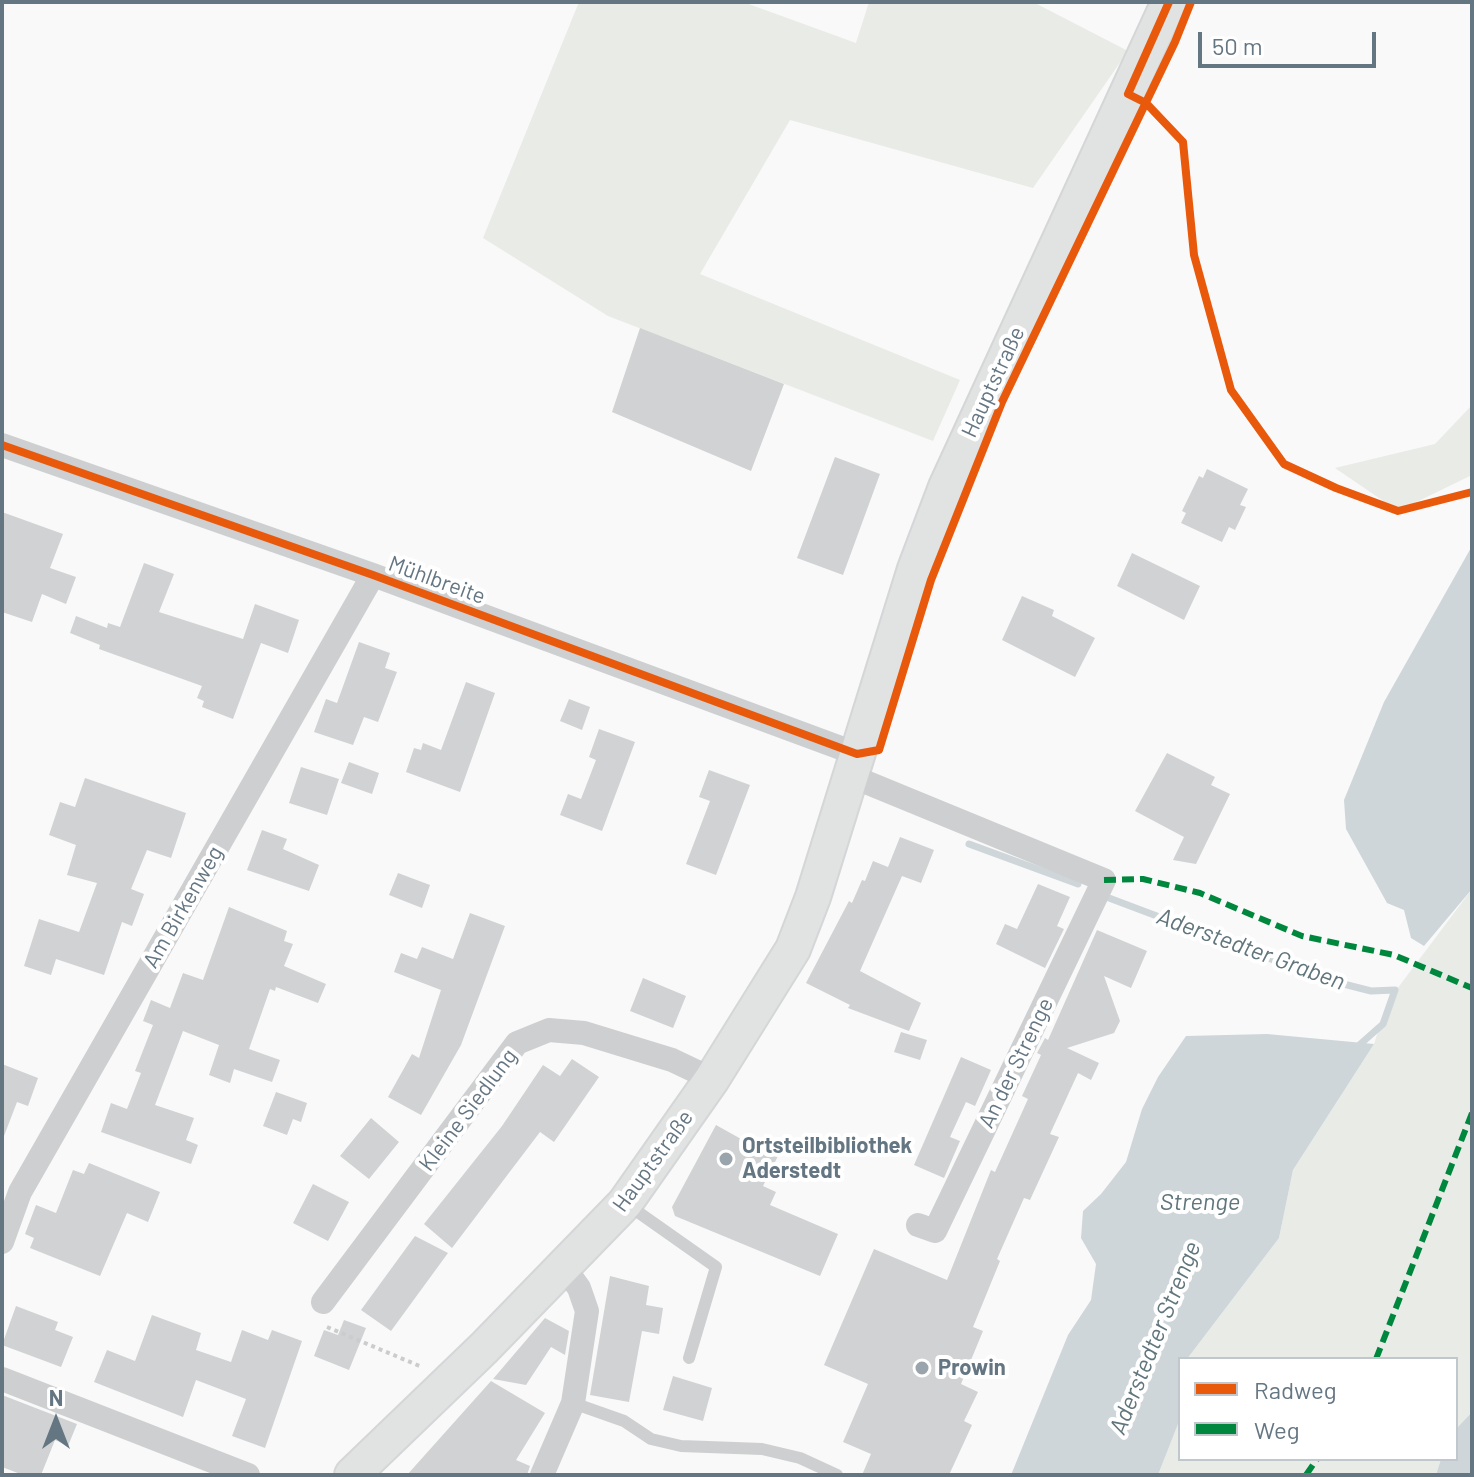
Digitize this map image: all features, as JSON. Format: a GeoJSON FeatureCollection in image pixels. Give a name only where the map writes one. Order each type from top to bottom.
{"type":"FeatureCollection","features":[{"type":"Feature","properties":{"kind":"main road","name":"Hauptstraße"},"geometry":{"type":"LineString","coordinates":[[352,1475],[625,1203],[712,1079],[793,949],[915,569],[946,487],[1169,2]]}},
{"type":"Feature","properties":{"kind":"street","name":"Mühlbreite"},"geometry":{"type":"LineString","coordinates":[[2,445],[373,575],[854,765]]}},
{"type":"Feature","properties":{"kind":"street","name":"Am Birkenweg"},"geometry":{"type":"LineString","coordinates":[[2,1242],[20,1192],[373,575]]}},
{"type":"Feature","properties":{"kind":"street","name":"An der Strenge"},"geometry":{"type":"LineString","coordinates":[[854,765],[1104,880],[935,1231],[918,1225]]}},
{"type":"Feature","properties":{"kind":"street","name":"Kleine Siedlung"},"geometry":{"type":"LineString","coordinates":[[323,1302],[517,1043],[549,1030],[584,1033],[672,1060],[712,1079]]}},
{"type":"Feature","properties":{"kind":"street"},"geometry":{"type":"LineString","coordinates":[[542,1475],[573,1403],[587,1311],[579,1288],[564,1267]]}},
{"type":"Feature","properties":{"kind":"street"},"geometry":{"type":"LineString","coordinates":[[2,1379],[248,1475]]}},
{"type":"Feature","properties":{"kind":"lane"},"geometry":{"type":"LineString","coordinates":[[625,1203],[716,1267],[689,1358]]}},
{"type":"Feature","properties":{"kind":"lane"},"geometry":{"type":"LineString","coordinates":[[573,1403],[624,1421],[651,1439],[681,1446],[762,1449],[800,1458],[837,1475]]}},
{"type":"Feature","properties":{"kind":"path"},"geometry":{"type":"LineString","coordinates":[[323,1302],[315,1322],[422,1366],[425,1372]]}},
{"type":"Feature","properties":{"kind":"shaded area"},"geometry":{"type":"Polygon","coordinates":[[[579,2],[743,2],[856,43],[869,2],[1033,2],[1128,51],[1033,188],[790,120],[700,274],[960,380],[933,441],[608,316],[483,238],[579,2]]]}},
{"type":"Feature","properties":{"kind":"shaded area"},"geometry":{"type":"Polygon","coordinates":[[[1472,405],[1472,475],[1398,511],[1335,468],[1435,444],[1472,405]]]}},
{"type":"Feature","properties":{"kind":"shaded area"},"geometry":{"type":"Polygon","coordinates":[[[1472,889],[1472,1412],[1458,1427],[1458,1357],[1189,1357],[1279,1238],[1293,1170],[1374,1044],[1388,1001],[1472,889]]]}},
{"type":"Feature","properties":{"kind":"shaded area"},"geometry":{"type":"Polygon","coordinates":[[[1178,1424],[1178,1461],[1440,1461],[1436,1475],[1158,1475],[1178,1424]]]}},
{"type":"Feature","properties":{"kind":"water"},"geometry":{"type":"Polygon","coordinates":[[[1472,546],[1472,889],[1424,946],[1411,938],[1404,910],[1387,903],[1346,829],[1344,800],[1384,702],[1472,546]]]}},
{"type":"Feature","properties":{"kind":"water","name":"Strenge"},"geometry":{"type":"Polygon","coordinates":[[[1267,1034],[1374,1044],[1293,1170],[1279,1238],[1189,1357],[1178,1357],[1178,1424],[1158,1475],[1011,1475],[1068,1335],[1091,1300],[1096,1264],[1081,1238],[1083,1211],[1126,1162],[1142,1109],[1158,1077],[1186,1036],[1267,1034]]]}},
{"type":"Feature","properties":{"kind":"water"},"geometry":{"type":"Polygon","coordinates":[[[1472,1412],[1472,1475],[1436,1475],[1440,1461],[1458,1461],[1458,1427],[1472,1412]]]}},
{"type":"Feature","properties":{"kind":"building"},"geometry":{"type":"Polygon","coordinates":[[[640,328],[784,384],[751,471],[612,412],[640,328]]]}},
{"type":"Feature","properties":{"kind":"building"},"geometry":{"type":"Polygon","coordinates":[[[835,457],[880,474],[843,575],[797,558],[835,457]]]}},
{"type":"Feature","properties":{"kind":"building"},"geometry":{"type":"Polygon","coordinates":[[[1207,469],[1248,489],[1240,505],[1246,507],[1235,530],[1229,527],[1222,542],[1181,523],[1186,513],[1182,511],[1199,476],[1203,478],[1207,469]]]}},
{"type":"Feature","properties":{"kind":"building"},"geometry":{"type":"Polygon","coordinates":[[[2,512],[63,534],[50,568],[76,577],[66,604],[42,594],[32,622],[2,612],[2,512]]]}},
{"type":"Feature","properties":{"kind":"building"},"geometry":{"type":"Polygon","coordinates":[[[1132,553],[1200,586],[1184,620],[1117,586],[1132,553]]]}},
{"type":"Feature","properties":{"kind":"building"},"geometry":{"type":"Polygon","coordinates":[[[144,563],[174,574],[159,612],[243,639],[255,604],[299,620],[288,653],[261,643],[233,719],[202,707],[204,701],[197,698],[202,686],[99,649],[100,645],[70,633],[76,616],[107,628],[108,623],[120,627],[144,563]]]}},
{"type":"Feature","properties":{"kind":"building"},"geometry":{"type":"Polygon","coordinates":[[[1022,596],[1054,610],[1052,616],[1095,638],[1075,677],[1002,640],[1022,596]]]}},
{"type":"Feature","properties":{"kind":"building"},"geometry":{"type":"Polygon","coordinates":[[[359,642],[390,653],[385,668],[397,672],[378,722],[364,717],[353,745],[314,732],[326,699],[337,703],[359,642]]]}},
{"type":"Feature","properties":{"kind":"building"},"geometry":{"type":"Polygon","coordinates":[[[466,682],[495,693],[460,792],[406,772],[414,748],[421,750],[423,743],[441,750],[466,682]]]}},
{"type":"Feature","properties":{"kind":"building"},"geometry":{"type":"Polygon","coordinates":[[[569,699],[590,707],[582,730],[560,721],[569,699]]]}},
{"type":"Feature","properties":{"kind":"building"},"geometry":{"type":"Polygon","coordinates":[[[599,729],[635,742],[602,831],[560,815],[568,794],[581,799],[596,760],[589,757],[599,729]]]}},
{"type":"Feature","properties":{"kind":"building"},"geometry":{"type":"Polygon","coordinates":[[[1167,753],[1215,777],[1211,785],[1230,794],[1196,864],[1173,860],[1184,837],[1135,811],[1167,753]]]}},
{"type":"Feature","properties":{"kind":"building"},"geometry":{"type":"Polygon","coordinates":[[[349,762],[379,773],[372,794],[341,783],[349,762]]]}},
{"type":"Feature","properties":{"kind":"building"},"geometry":{"type":"Polygon","coordinates":[[[301,767],[339,779],[327,815],[289,803],[301,767]]]}},
{"type":"Feature","properties":{"kind":"building"},"geometry":{"type":"Polygon","coordinates":[[[709,770],[750,785],[716,875],[686,864],[710,801],[699,797],[709,770]]]}},
{"type":"Feature","properties":{"kind":"building"},"geometry":{"type":"Polygon","coordinates":[[[85,778],[186,813],[171,858],[147,850],[131,889],[144,894],[132,926],[122,922],[104,975],[56,959],[51,975],[24,966],[39,919],[79,932],[97,883],[67,875],[76,845],[49,835],[60,802],[75,807],[85,778]]]}},
{"type":"Feature","properties":{"kind":"building"},"geometry":{"type":"Polygon","coordinates":[[[262,830],[287,839],[283,849],[319,865],[309,891],[247,870],[262,830]]]}},
{"type":"Feature","properties":{"kind":"building"},"geometry":{"type":"Polygon","coordinates":[[[900,837],[934,850],[921,883],[902,876],[860,971],[921,1003],[909,1031],[848,1008],[850,1005],[806,983],[849,901],[852,903],[862,880],[865,881],[873,861],[888,867],[900,837]]]}},
{"type":"Feature","properties":{"kind":"building"},"geometry":{"type":"Polygon","coordinates":[[[398,873],[430,885],[422,908],[389,895],[398,873]]]}},
{"type":"Feature","properties":{"kind":"building"},"geometry":{"type":"Polygon","coordinates":[[[1038,884],[1070,897],[1057,926],[1064,929],[1045,968],[996,944],[1005,924],[1017,929],[1038,884]]]}},
{"type":"Feature","properties":{"kind":"building"},"geometry":{"type":"Polygon","coordinates":[[[229,907],[287,931],[284,941],[293,944],[284,966],[326,984],[318,1003],[276,987],[275,991],[270,989],[249,1049],[280,1060],[272,1082],[234,1069],[230,1083],[209,1075],[219,1045],[183,1031],[155,1105],[194,1118],[186,1140],[198,1145],[191,1164],[101,1132],[111,1103],[127,1109],[141,1073],[135,1071],[153,1025],[143,1021],[151,1000],[170,1008],[183,973],[203,980],[229,907]]]}},
{"type":"Feature","properties":{"kind":"building"},"geometry":{"type":"Polygon","coordinates":[[[470,913],[505,926],[461,1045],[421,1115],[388,1097],[412,1054],[419,1058],[441,990],[394,972],[401,953],[417,959],[422,947],[453,959],[470,913]]]}},
{"type":"Feature","properties":{"kind":"building"},"geometry":{"type":"Polygon","coordinates":[[[1097,930],[1147,951],[1131,988],[1104,976],[1120,1021],[1114,1033],[1067,1048],[1099,1063],[1091,1080],[1078,1073],[1050,1134],[1059,1137],[1030,1200],[1024,1198],[997,1259],[1000,1261],[973,1327],[983,1331],[961,1384],[978,1392],[964,1421],[972,1425],[949,1475],[862,1475],[871,1454],[843,1442],[868,1384],[824,1365],[874,1249],[947,1280],[991,1170],[995,1172],[1028,1099],[1022,1096],[1041,1055],[1037,1053],[1045,1038],[1048,1040],[1097,930]]]}},
{"type":"Feature","properties":{"kind":"building"},"geometry":{"type":"Polygon","coordinates":[[[643,978],[686,996],[673,1028],[630,1011],[643,978]]]}},
{"type":"Feature","properties":{"kind":"building"},"geometry":{"type":"Polygon","coordinates":[[[901,1032],[927,1040],[920,1060],[894,1052],[901,1032]]]}},
{"type":"Feature","properties":{"kind":"building"},"geometry":{"type":"Polygon","coordinates":[[[961,1057],[991,1070],[975,1106],[966,1102],[950,1137],[960,1141],[944,1178],[914,1165],[961,1057]]]}},
{"type":"Feature","properties":{"kind":"building"},"geometry":{"type":"Polygon","coordinates":[[[572,1059],[599,1077],[554,1142],[540,1132],[452,1248],[424,1224],[502,1126],[543,1065],[560,1076],[572,1059]]]}},
{"type":"Feature","properties":{"kind":"building"},"geometry":{"type":"Polygon","coordinates":[[[2,1064],[38,1078],[28,1106],[17,1102],[4,1136],[2,1064]]]}},
{"type":"Feature","properties":{"kind":"building"},"geometry":{"type":"Polygon","coordinates":[[[276,1092],[307,1103],[301,1122],[293,1119],[287,1135],[263,1126],[276,1092]]]}},
{"type":"Feature","properties":{"kind":"building"},"geometry":{"type":"Polygon","coordinates":[[[371,1118],[399,1142],[369,1179],[340,1156],[371,1118]]]}},
{"type":"Feature","properties":{"kind":"building"},"geometry":{"type":"Polygon","coordinates":[[[716,1125],[759,1149],[761,1146],[779,1154],[763,1186],[776,1192],[770,1205],[838,1234],[820,1276],[675,1216],[672,1207],[716,1125]]]}},
{"type":"Feature","properties":{"kind":"building"},"geometry":{"type":"Polygon","coordinates":[[[89,1163],[160,1192],[148,1222],[127,1213],[100,1276],[30,1248],[34,1238],[25,1234],[36,1205],[56,1213],[73,1170],[84,1174],[89,1163]]]}},
{"type":"Feature","properties":{"kind":"building"},"geometry":{"type":"Polygon","coordinates":[[[313,1184],[349,1202],[328,1241],[293,1223],[313,1184]]]}},
{"type":"Feature","properties":{"kind":"building"},"geometry":{"type":"Polygon","coordinates":[[[415,1236],[448,1253],[391,1331],[361,1310],[415,1236]]]}},
{"type":"Feature","properties":{"kind":"building"},"geometry":{"type":"Polygon","coordinates":[[[610,1276],[649,1286],[646,1305],[663,1308],[659,1334],[642,1331],[629,1402],[590,1395],[610,1276]]]}},
{"type":"Feature","properties":{"kind":"building"},"geometry":{"type":"Polygon","coordinates":[[[16,1306],[58,1322],[55,1330],[73,1337],[61,1367],[2,1345],[16,1306]]]}},
{"type":"Feature","properties":{"kind":"building"},"geometry":{"type":"Polygon","coordinates":[[[152,1315],[201,1333],[196,1350],[231,1362],[242,1330],[268,1340],[272,1330],[302,1341],[265,1448],[232,1436],[246,1399],[196,1380],[183,1417],[94,1382],[107,1350],[135,1361],[152,1315]]]}},
{"type":"Feature","properties":{"kind":"building"},"geometry":{"type":"Polygon","coordinates":[[[545,1318],[569,1331],[565,1355],[551,1347],[526,1385],[493,1379],[545,1318]]]}},
{"type":"Feature","properties":{"kind":"building"},"geometry":{"type":"Polygon","coordinates":[[[344,1320],[366,1328],[349,1370],[314,1356],[324,1330],[338,1335],[344,1320]]]}},
{"type":"Feature","properties":{"kind":"building"},"geometry":{"type":"Polygon","coordinates":[[[673,1376],[712,1388],[703,1421],[663,1410],[673,1376]]]}},
{"type":"Feature","properties":{"kind":"building"},"geometry":{"type":"Polygon","coordinates":[[[491,1381],[545,1413],[516,1460],[530,1466],[527,1475],[407,1475],[491,1381]]]}},
{"type":"Feature","properties":{"kind":"building"},"geometry":{"type":"Polygon","coordinates":[[[2,1395],[77,1424],[68,1446],[55,1440],[41,1475],[23,1475],[2,1467],[2,1395]]]}},
{"type":"Feature","properties":{"kind":"waterway","name":"Aderstedter Graben"},"geometry":{"type":"LineString","coordinates":[[969,844],[1078,884]]}},
{"type":"Feature","properties":{"kind":"waterway","name":"Aderstedter Graben"},"geometry":{"type":"LineString","coordinates":[[1109,898],[1324,979],[1371,991],[1395,990],[1383,1024],[1357,1047]]}},
{"type":"Feature","properties":{"kind":"marked path"},"geometry":{"type":"LineString","coordinates":[[1104,880],[1143,879],[1200,893],[1302,936],[1394,955],[1472,988]]}},
{"type":"Feature","properties":{"kind":"marked path"},"geometry":{"type":"LineString","coordinates":[[1377,1357],[1472,1113]]}},
{"type":"Feature","properties":{"kind":"marked path"},"geometry":{"type":"LineString","coordinates":[[1306,1475],[1316,1461]]}},
{"type":"Feature","properties":{"kind":"cycle path"},"geometry":{"type":"LineString","coordinates":[[1169,2],[1128,94],[1146,103],[1183,142],[1194,255],[1231,390],[1284,464],[1336,488],[1398,511],[1472,492]]}},
{"type":"Feature","properties":{"kind":"cycle path"},"geometry":{"type":"LineString","coordinates":[[2,445],[373,575],[857,754],[879,750],[931,580],[1002,402],[1175,42],[1191,2]]}},
{"type":"Feature","properties":{"kind":"place","name":"Ortsteilbibliothek Aderstedt"},"geometry":{"type":"Point","coordinates":[726,1159]}},
{"type":"Feature","properties":{"kind":"place","name":"Prowin"},"geometry":{"type":"Point","coordinates":[922,1368]}},
{"type":"Feature","properties":{"kind":"water label","name":"Aderstedter Strenge"},"geometry":{"type":"Point","coordinates":[1155,1338]}}]}
